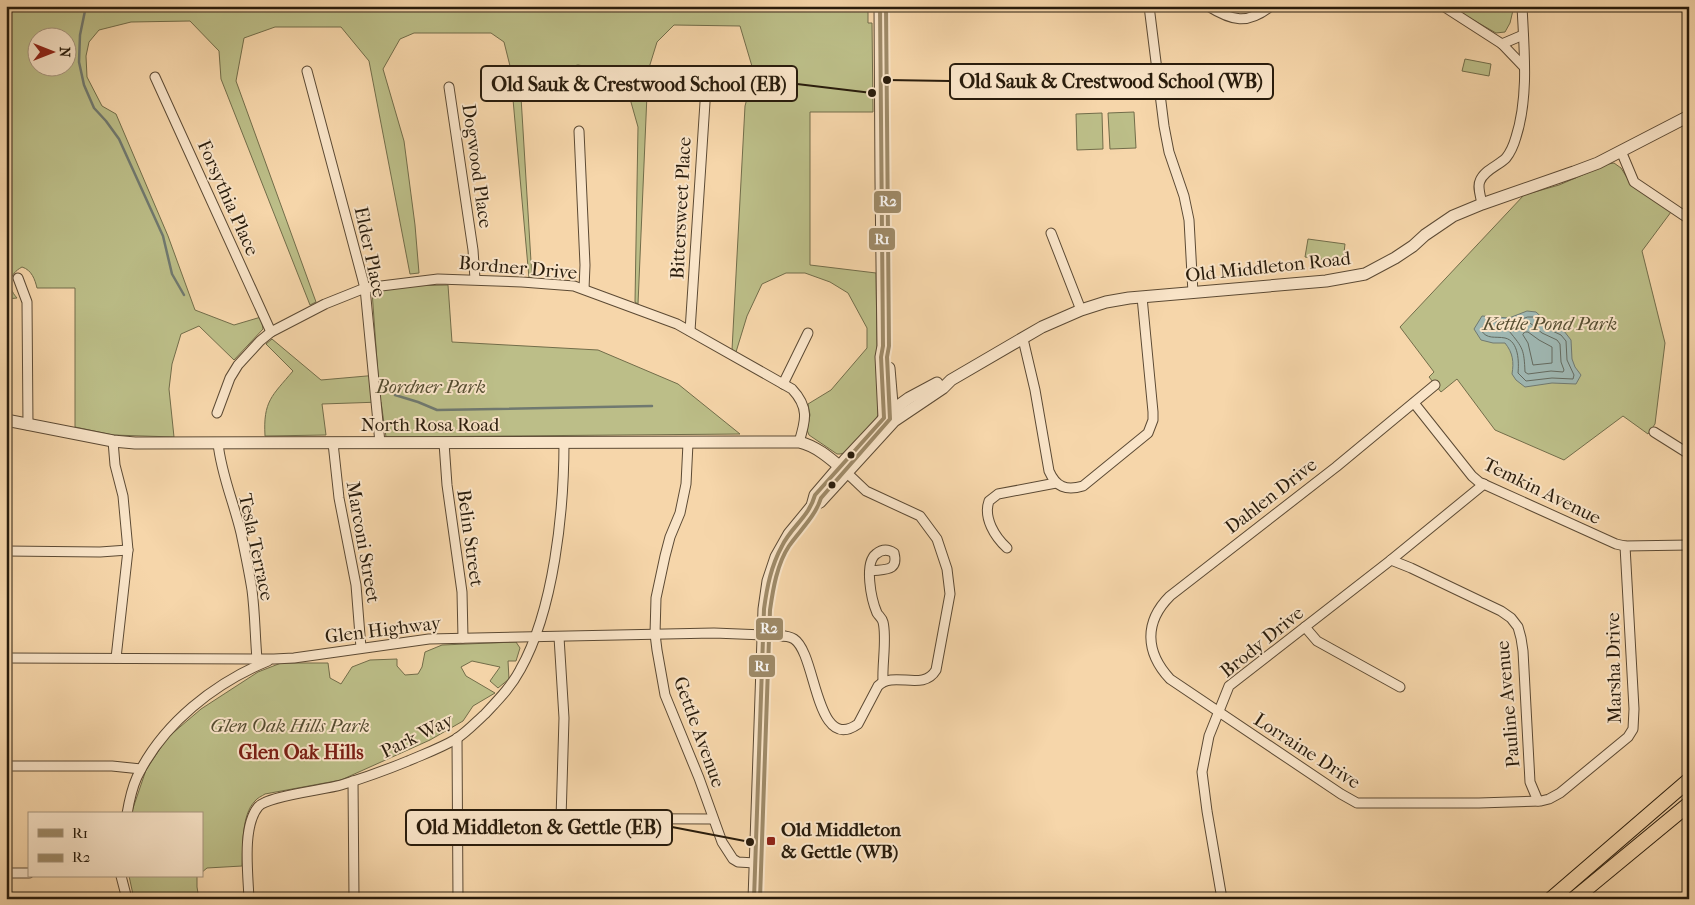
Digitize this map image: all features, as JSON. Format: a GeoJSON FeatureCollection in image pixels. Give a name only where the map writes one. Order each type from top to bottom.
{"type":"FeatureCollection","features":[{"type":"Feature","properties":{"kind":"main road"},"geometry":{"type":"LineString","coordinates":[[1551,899],[1689,780]]}},
{"type":"Feature","properties":{"kind":"main road"},"geometry":{"type":"LineString","coordinates":[[1657,831],[1654,822],[1657,816],[1689,784]]}},
{"type":"Feature","properties":{"kind":"main road"},"geometry":{"type":"LineString","coordinates":[[1574,899],[1689,804]]}},
{"type":"Feature","properties":{"kind":"street"},"geometry":{"type":"LineString","coordinates":[[880,6],[880,181],[883,346],[881,357],[889,416]]}},
{"type":"Feature","properties":{"kind":"street"},"geometry":{"type":"LineString","coordinates":[[1149,6],[1164,126],[1169,152],[1184,196],[1189,220],[1193,292]]}},
{"type":"Feature","properties":{"kind":"street"},"geometry":{"type":"LineString","coordinates":[[1208,6],[1233,18],[1253,18],[1271,6]]}},
{"type":"Feature","properties":{"kind":"street"},"geometry":{"type":"LineString","coordinates":[[1443,6],[1502,44],[1524,67]]}},
{"type":"Feature","properties":{"kind":"street"},"geometry":{"type":"LineString","coordinates":[[1487,202],[1479,186],[1480,181],[1484,175],[1505,158],[1516,137],[1522,102],[1524,67],[1522,6]]}},
{"type":"Feature","properties":{"kind":"street"},"geometry":{"type":"LineString","coordinates":[[1502,44],[1524,35]]}},
{"type":"Feature","properties":{"kind":"street","name":"Elder Place"},"geometry":{"type":"LineString","coordinates":[[307,71],[364,288],[380,443]]}},
{"type":"Feature","properties":{"kind":"street","name":"Forsythia Place"},"geometry":{"type":"LineString","coordinates":[[155,77],[271,332]]}},
{"type":"Feature","properties":{"kind":"street","name":"Dogwood Place"},"geometry":{"type":"LineString","coordinates":[[449,87],[473,250],[475,279]]}},
{"type":"Feature","properties":{"kind":"street","name":"Bittersweet Place"},"geometry":{"type":"LineString","coordinates":[[690,331],[706,87]]}},
{"type":"Feature","properties":{"kind":"street","name":"Old Middleton Road"},"geometry":{"type":"LineString","coordinates":[[889,416],[943,388],[951,380],[1042,327],[1081,310],[1106,302],[1193,292],[1326,281],[1365,274],[1395,258],[1442,222],[1487,202],[1574,172],[1621,151],[1689,116]]}},
{"type":"Feature","properties":{"kind":"street"},"geometry":{"type":"LineString","coordinates":[[579,131],[585,265],[584,289]]}},
{"type":"Feature","properties":{"kind":"street"},"geometry":{"type":"LineString","coordinates":[[1621,151],[1634,182],[1689,219]]}},
{"type":"Feature","properties":{"kind":"street"},"geometry":{"type":"LineString","coordinates":[[1051,233],[1081,310]]}},
{"type":"Feature","properties":{"kind":"street"},"geometry":{"type":"LineString","coordinates":[[18,278],[27,302],[28,425]]}},
{"type":"Feature","properties":{"kind":"street","name":"Bordner Drive"},"geometry":{"type":"LineString","coordinates":[[217,413],[230,378],[238,365],[271,332],[325,304],[364,288],[438,279],[475,279],[574,286],[658,316],[690,331],[792,389],[803,403],[805,415],[799,442]]}},
{"type":"Feature","properties":{"kind":"street"},"geometry":{"type":"LineString","coordinates":[[1023,339],[1049,471],[1056,483],[1062,487],[1083,486],[1148,433],[1152,427],[1153,412],[1142,297]]}},
{"type":"Feature","properties":{"kind":"street"},"geometry":{"type":"LineString","coordinates":[[783,384],[808,333]]}},
{"type":"Feature","properties":{"kind":"street"},"geometry":{"type":"LineString","coordinates":[[883,346],[887,357],[891,386],[889,416]]}},
{"type":"Feature","properties":{"kind":"street","name":"Old Middleton Road"},"geometry":{"type":"LineString","coordinates":[[754,899],[766,594],[772,569],[782,545],[812,506],[815,495],[843,469],[889,416],[909,398],[940,382],[951,380]]}},
{"type":"Feature","properties":{"kind":"street","name":"Dahlen Drive"},"geometry":{"type":"LineString","coordinates":[[1152,648],[1152,623],[1162,604],[1170,596],[1336,467],[1435,385]]}},
{"type":"Feature","properties":{"kind":"street"},"geometry":{"type":"LineString","coordinates":[[891,386],[896,392],[909,398]]}},
{"type":"Feature","properties":{"kind":"street","name":"Temkin Avenue"},"geometry":{"type":"LineString","coordinates":[[1414,403],[1472,476],[1484,484],[1610,542],[1625,546],[1689,544]]}},
{"type":"Feature","properties":{"kind":"street","name":"North Rosa Road"},"geometry":{"type":"LineString","coordinates":[[6,420],[114,442],[799,442],[816,449],[843,469]]}},
{"type":"Feature","properties":{"kind":"street"},"geometry":{"type":"LineString","coordinates":[[1654,432],[1689,454]]}},
{"type":"Feature","properties":{"kind":"street"},"geometry":{"type":"LineString","coordinates":[[114,442],[115,465],[123,496],[128,550],[116,658]]}},
{"type":"Feature","properties":{"kind":"street","name":"Park Way"},"geometry":{"type":"LineString","coordinates":[[249,899],[248,829],[251,816],[261,803],[275,798],[331,788],[425,754],[457,738],[476,722],[508,689],[520,671],[536,637],[550,581],[555,555],[562,488],[564,442]]}},
{"type":"Feature","properties":{"kind":"street","name":"Tesla Terrace"},"geometry":{"type":"LineString","coordinates":[[218,443],[225,478],[240,528],[252,590],[257,659]]}},
{"type":"Feature","properties":{"kind":"street","name":"Marconi Street"},"geometry":{"type":"LineString","coordinates":[[333,443],[339,498],[356,585],[361,648]]}},
{"type":"Feature","properties":{"kind":"street","name":"Belin Street"},"geometry":{"type":"LineString","coordinates":[[444,443],[446,485],[462,592],[462,638]]}},
{"type":"Feature","properties":{"kind":"street","name":"Gettle Avenue"},"geometry":{"type":"LineString","coordinates":[[688,443],[686,484],[680,513],[670,536],[656,598],[655,634],[665,694],[722,842],[733,859],[738,862],[755,863]]}},
{"type":"Feature","properties":{"kind":"street"},"geometry":{"type":"LineString","coordinates":[[843,469],[866,491],[920,516],[937,539],[948,575],[950,594],[937,666],[934,674],[925,680],[894,679],[883,681],[883,623],[876,610],[869,582],[871,571]]}},
{"type":"Feature","properties":{"kind":"street"},"geometry":{"type":"LineString","coordinates":[[1007,548],[1000,542],[992,528],[988,509],[989,501],[998,494],[1056,483]]}},
{"type":"Feature","properties":{"kind":"street","name":"Brody Drive"},"geometry":{"type":"LineString","coordinates":[[1222,899],[1202,772],[1209,736],[1229,686],[1391,560],[1484,484]]}},
{"type":"Feature","properties":{"kind":"street","name":"Marsha Drive"},"geometry":{"type":"LineString","coordinates":[[1538,801],[1549,799],[1560,793],[1628,736],[1633,729],[1634,709],[1625,546]]}},
{"type":"Feature","properties":{"kind":"street"},"geometry":{"type":"LineString","coordinates":[[6,551],[100,552],[128,550]]}},
{"type":"Feature","properties":{"kind":"street","name":"Pauline Avenue"},"geometry":{"type":"LineString","coordinates":[[1391,560],[1501,610],[1518,627],[1523,651],[1530,782],[1538,801]]}},
{"type":"Feature","properties":{"kind":"street"},"geometry":{"type":"LineString","coordinates":[[1305,627],[1317,640],[1400,688]]}},
{"type":"Feature","properties":{"kind":"street","name":"Glen Highway"},"geometry":{"type":"LineString","coordinates":[[6,658],[274,659],[302,657],[429,639],[714,633],[790,637],[801,645],[810,666],[825,716],[832,726],[847,729],[858,724],[878,686],[883,681]]}},
{"type":"Feature","properties":{"kind":"street"},"geometry":{"type":"LineString","coordinates":[[559,636],[564,726],[561,819]]}},
{"type":"Feature","properties":{"kind":"street","name":"Lorraine Drive"},"geometry":{"type":"LineString","coordinates":[[1152,648],[1155,658],[1170,679],[1357,803],[1538,801]]}},
{"type":"Feature","properties":{"kind":"street"},"geometry":{"type":"LineString","coordinates":[[127,812],[136,778],[168,730],[187,712],[236,677],[250,668],[274,659]]}},
{"type":"Feature","properties":{"kind":"street"},"geometry":{"type":"LineString","coordinates":[[457,738],[458,899]]}},
{"type":"Feature","properties":{"kind":"street"},"geometry":{"type":"LineString","coordinates":[[6,766],[112,766],[141,769]]}},
{"type":"Feature","properties":{"kind":"street"},"geometry":{"type":"LineString","coordinates":[[353,781],[354,899]]}},
{"type":"Feature","properties":{"kind":"street"},"geometry":{"type":"LineString","coordinates":[[458,818],[713,819]]}},
{"type":"Feature","properties":{"kind":"street"},"geometry":{"type":"LineString","coordinates":[[6,874],[28,873]]}},
{"type":"Feature","properties":{"kind":"street"},"geometry":{"type":"LineString","coordinates":[[122,878],[127,899]]}},
{"type":"Feature","properties":{"kind":"green space"},"geometry":{"type":"Polygon","coordinates":[[[6,6],[868,6],[868,23],[872,23],[873,112],[810,112],[810,265],[876,273],[878,415],[844,453],[837,454],[809,435],[807,430],[810,415],[808,404],[831,390],[867,348],[867,328],[848,293],[830,282],[805,273],[786,273],[762,284],[747,316],[736,352],[732,350],[745,106],[754,73],[740,26],[674,25],[657,42],[648,71],[638,304],[635,302],[638,127],[627,88],[601,69],[578,65],[548,71],[528,81],[521,97],[532,278],[529,278],[510,66],[504,42],[491,33],[414,33],[400,39],[383,69],[404,141],[419,273],[410,274],[369,61],[341,27],[275,27],[244,38],[236,81],[316,302],[310,305],[221,79],[219,51],[190,21],[131,22],[99,30],[89,42],[86,56],[87,77],[102,106],[116,114],[168,236],[195,310],[234,325],[261,317],[263,329],[234,360],[199,326],[181,334],[172,364],[169,389],[174,437],[113,435],[75,427],[75,288],[37,288],[31,273],[22,267],[14,273],[10,281],[11,289],[17,298],[6,299],[6,6]]]}},
{"type":"Feature","properties":{"kind":"green space"},"geometry":{"type":"Polygon","coordinates":[[[1449,6],[1514,6],[1510,23],[1505,32],[1496,33],[1449,6]]]}},
{"type":"Feature","properties":{"kind":"green space"},"geometry":{"type":"Polygon","coordinates":[[[1465,59],[1491,64],[1489,76],[1462,71],[1465,59]]]}},
{"type":"Feature","properties":{"kind":"green space"},"geometry":{"type":"Polygon","coordinates":[[[1134,112],[1136,148],[1110,149],[1108,113],[1134,112]]]}},
{"type":"Feature","properties":{"kind":"green space"},"geometry":{"type":"Polygon","coordinates":[[[1102,113],[1103,149],[1077,150],[1076,114],[1102,113]]]}},
{"type":"Feature","properties":{"kind":"green space","name":"Kettle Pond Park"},"geometry":{"type":"Polygon","coordinates":[[[1614,163],[1621,168],[1631,184],[1671,212],[1642,251],[1665,343],[1655,424],[1648,434],[1623,416],[1564,460],[1495,430],[1457,379],[1441,392],[1429,377],[1434,372],[1400,327],[1524,195],[1559,185],[1614,163]]]}},
{"type":"Feature","properties":{"kind":"green space"},"geometry":{"type":"Polygon","coordinates":[[[1308,239],[1345,244],[1343,262],[1305,257],[1308,239]]]}},
{"type":"Feature","properties":{"kind":"green space","name":"Bordner Park"},"geometry":{"type":"Polygon","coordinates":[[[448,285],[452,342],[598,350],[678,384],[740,434],[386,437],[381,402],[322,404],[326,435],[265,436],[267,407],[270,400],[293,371],[266,344],[272,339],[321,380],[378,375],[372,291],[404,286],[448,285]]]}},
{"type":"Feature","properties":{"kind":"green space","name":"Glen Oak Hills Park"},"geometry":{"type":"Polygon","coordinates":[[[516,642],[520,648],[516,661],[508,661],[509,679],[498,688],[490,681],[500,667],[472,661],[461,667],[466,676],[495,693],[473,706],[463,721],[430,740],[341,780],[265,794],[257,799],[250,807],[245,823],[242,866],[207,868],[202,872],[202,812],[132,812],[146,770],[167,738],[201,709],[258,672],[281,663],[328,663],[330,678],[341,684],[352,667],[370,660],[397,659],[397,666],[405,675],[418,674],[422,667],[425,652],[442,645],[516,642]]]}},
{"type":"Feature","properties":{"kind":"green space"},"geometry":{"type":"Polygon","coordinates":[[[129,878],[197,878],[199,899],[134,899],[129,878]]]}},
{"type":"Feature","properties":{"kind":"water"},"geometry":{"type":"Polygon","coordinates":[[[1527,311],[1536,312],[1549,324],[1564,331],[1571,340],[1572,359],[1581,375],[1576,384],[1552,383],[1525,387],[1512,374],[1512,358],[1510,350],[1505,343],[1481,340],[1474,329],[1482,316],[1509,318],[1527,311]]]}},
{"type":"Feature","properties":{"kind":"waterway"},"geometry":{"type":"LineString","coordinates":[[86,6],[80,35],[79,62],[84,85],[94,108],[119,139],[163,236],[172,274],[184,295]]}},
{"type":"Feature","properties":{"kind":"waterway"},"geometry":{"type":"LineString","coordinates":[[395,395],[437,410],[652,406]]}},
{"type":"Feature","properties":{"kind":"transit line","name":"R1"},"geometry":{"type":"LineString","coordinates":[[754,899],[764,609],[770,577],[782,546],[809,510],[815,495],[884,418],[881,357],[883,346],[880,6]]}},
{"type":"Feature","properties":{"kind":"transit line","name":"R2"},"geometry":{"type":"LineString","coordinates":[[760,899],[770,610],[776,577],[785,553],[811,517],[821,498],[890,419],[887,357],[889,346],[886,6]]}},
{"type":"Feature","properties":{"kind":"place","name":"Old Sauk & Crestwood School (WB)"},"geometry":{"type":"Point","coordinates":[887,80]}},
{"type":"Feature","properties":{"kind":"place","name":"Old Sauk & Crestwood School (EB)"},"geometry":{"type":"Point","coordinates":[872,93]}},
{"type":"Feature","properties":{"kind":"place","name":"Old Middleton & Gettle (WB)"},"geometry":{"type":"Point","coordinates":[771,841]}},
{"type":"Feature","properties":{"kind":"place","name":"Old Middleton & Gettle (EB)"},"geometry":{"type":"Point","coordinates":[750,842]}},
{"type":"Feature","properties":{"kind":"district","name":"Glen Oak Hills"},"geometry":{"type":"Point","coordinates":[301,752]}}]}
